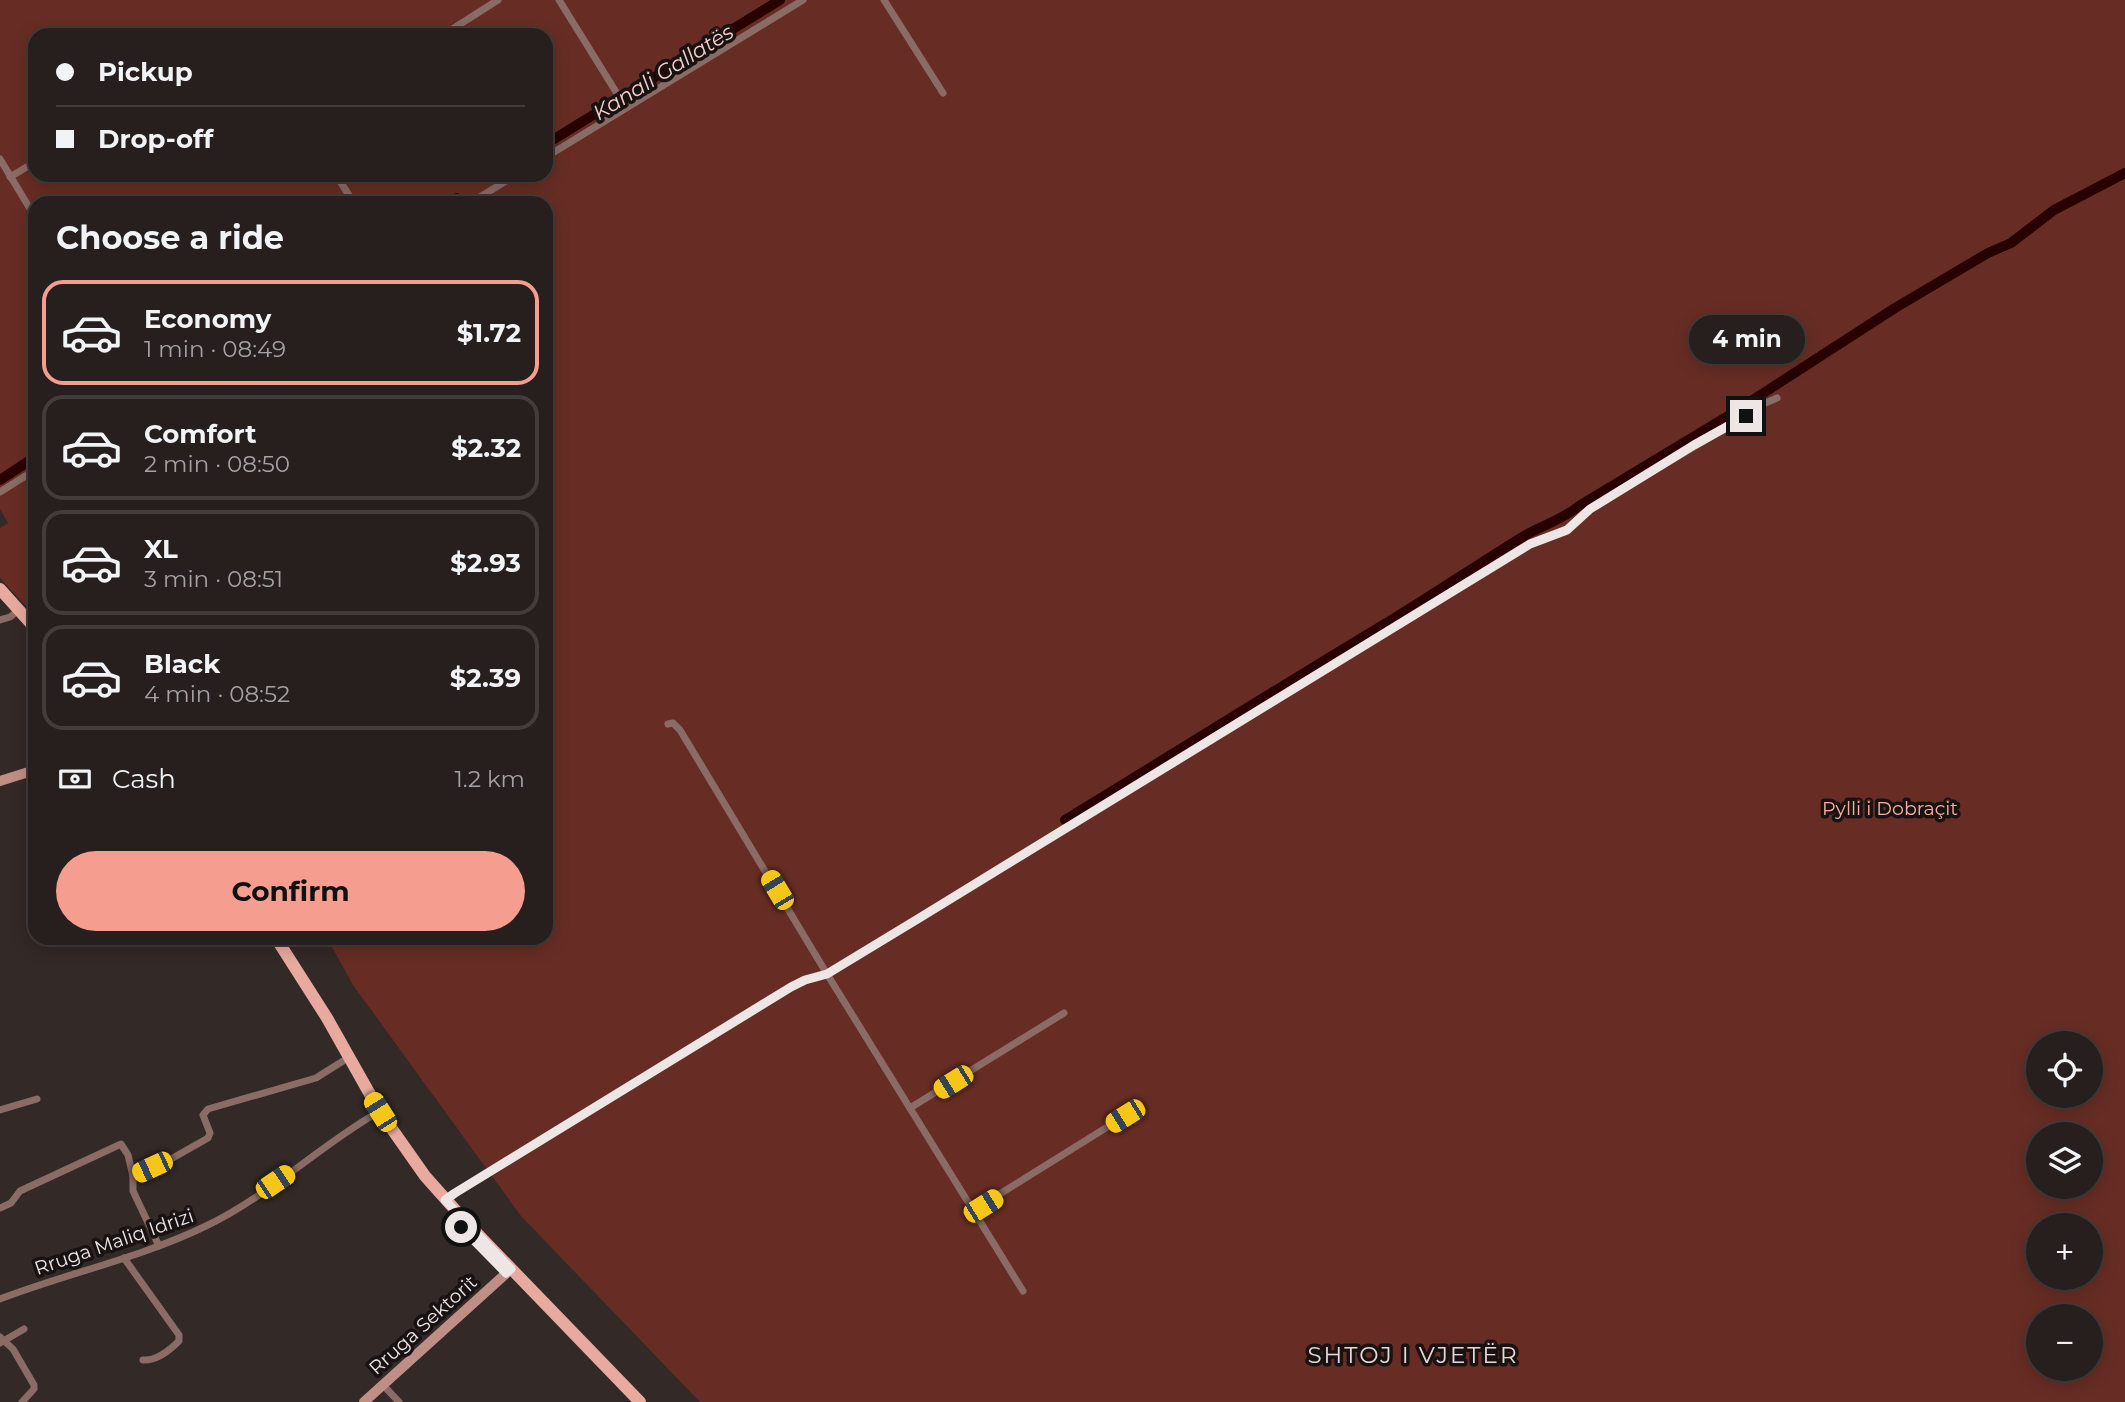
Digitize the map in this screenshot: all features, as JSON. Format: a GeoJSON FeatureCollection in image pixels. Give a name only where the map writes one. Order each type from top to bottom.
{"type":"FeatureCollection","features":[{"type":"Feature","properties":{"kind":"main road"},"geometry":{"type":"LineString","coordinates":[[0,589],[28,620]]}},
{"type":"Feature","properties":{"kind":"main road"},"geometry":{"type":"LineString","coordinates":[[280,945],[327,1018],[367,1090],[404,1147],[445,1200],[571,1338],[596,1357],[640,1402]]}},
{"type":"Feature","properties":{"kind":"main road"},"geometry":{"type":"LineString","coordinates":[[290,962],[304,993],[343,1061],[375,1114],[420,1179],[461,1227],[509,1271]]}},
{"type":"Feature","properties":{"kind":"street"},"geometry":{"type":"LineString","coordinates":[[454,28],[498,0]]}},
{"type":"Feature","properties":{"kind":"street"},"geometry":{"type":"LineString","coordinates":[[559,0],[624,105]]}},
{"type":"Feature","properties":{"kind":"street"},"geometry":{"type":"LineString","coordinates":[[553,152],[624,105],[803,0]]}},
{"type":"Feature","properties":{"kind":"street"},"geometry":{"type":"LineString","coordinates":[[884,0],[943,93]]}},
{"type":"Feature","properties":{"kind":"street"},"geometry":{"type":"LineString","coordinates":[[0,159],[28,206]]}},
{"type":"Feature","properties":{"kind":"street"},"geometry":{"type":"LineString","coordinates":[[10,177],[28,166]]}},
{"type":"Feature","properties":{"kind":"street"},"geometry":{"type":"LineString","coordinates":[[482,196],[504,182]]}},
{"type":"Feature","properties":{"kind":"street"},"geometry":{"type":"LineString","coordinates":[[445,1200],[791,987],[827,974],[1518,551],[1567,530],[1590,509],[1777,398]]}},
{"type":"Feature","properties":{"kind":"street"},"geometry":{"type":"LineString","coordinates":[[0,492],[28,474]]}},
{"type":"Feature","properties":{"kind":"street"},"geometry":{"type":"LineString","coordinates":[[0,620],[19,610]]}},
{"type":"Feature","properties":{"kind":"street"},"geometry":{"type":"LineString","coordinates":[[668,724],[673,723],[680,730],[1023,1291]]}},
{"type":"Feature","properties":{"kind":"street"},"geometry":{"type":"LineString","coordinates":[[0,781],[28,772]]}},
{"type":"Feature","properties":{"kind":"street"},"geometry":{"type":"LineString","coordinates":[[910,1108],[1064,1013]]}},
{"type":"Feature","properties":{"kind":"street"},"geometry":{"type":"LineString","coordinates":[[134,1176],[208,1138],[210,1133],[203,1115],[208,1109],[316,1078],[343,1061]]}},
{"type":"Feature","properties":{"kind":"street"},"geometry":{"type":"LineString","coordinates":[[0,1110],[37,1100]]}},
{"type":"Feature","properties":{"kind":"street","name":"Rruga Maliq Idrizi"},"geometry":{"type":"LineString","coordinates":[[0,1299],[159,1246],[208,1226],[238,1209],[375,1114]]}},
{"type":"Feature","properties":{"kind":"street"},"geometry":{"type":"LineString","coordinates":[[974,1210],[1125,1116]]}},
{"type":"Feature","properties":{"kind":"street"},"geometry":{"type":"LineString","coordinates":[[0,1208],[11,1203],[20,1191],[121,1144],[134,1176],[134,1191],[159,1246]]}},
{"type":"Feature","properties":{"kind":"street"},"geometry":{"type":"LineString","coordinates":[[124,1258],[179,1335],[179,1341],[171,1349],[157,1358],[144,1360]]}},
{"type":"Feature","properties":{"kind":"street","name":"Rruga Sektorit"},"geometry":{"type":"LineString","coordinates":[[364,1402],[509,1271]]}},
{"type":"Feature","properties":{"kind":"street"},"geometry":{"type":"LineString","coordinates":[[22,1402],[34,1389],[34,1385],[13,1349],[1,1340],[24,1329]]}},
{"type":"Feature","properties":{"kind":"street"},"geometry":{"type":"LineString","coordinates":[[383,1385],[399,1402]]}},
{"type":"Feature","properties":{"kind":"green space","name":"Pylli i Dobraçit"},"geometry":{"type":"Polygon","coordinates":[[[0,0],[2125,0],[2125,1402],[700,1402],[521,1216],[353,985],[331,945],[553,945],[553,196],[28,196],[28,608],[0,578],[0,528],[8,523],[0,509],[0,0]]]}},
{"type":"Feature","properties":{"kind":"waterway","name":"Kanali Gallatës"},"geometry":{"type":"LineString","coordinates":[[553,140],[780,0]]}},
{"type":"Feature","properties":{"kind":"waterway"},"geometry":{"type":"LineString","coordinates":[[1065,820],[1524,536],[1566,515],[1728,416],[1895,308],[1988,253],[2011,243],[2054,210],[2125,173]]}},
{"type":"Feature","properties":{"kind":"waterway","name":"Kanali Gallatës"},"geometry":{"type":"LineString","coordinates":[[0,480],[28,462]]}},
{"type":"Feature","properties":{"kind":"district","name":"SHTOJ I VJETËR"},"geometry":{"type":"Point","coordinates":[1413,1355]}},
{"type":"Feature","properties":{"kind":"route"},"geometry":{"type":"LineString","coordinates":[[461,1227],[506,1273],[511,1269],[445,1200],[791,987],[827,974],[1530,544],[1567,530],[1590,509],[1746,416]]}}]}
